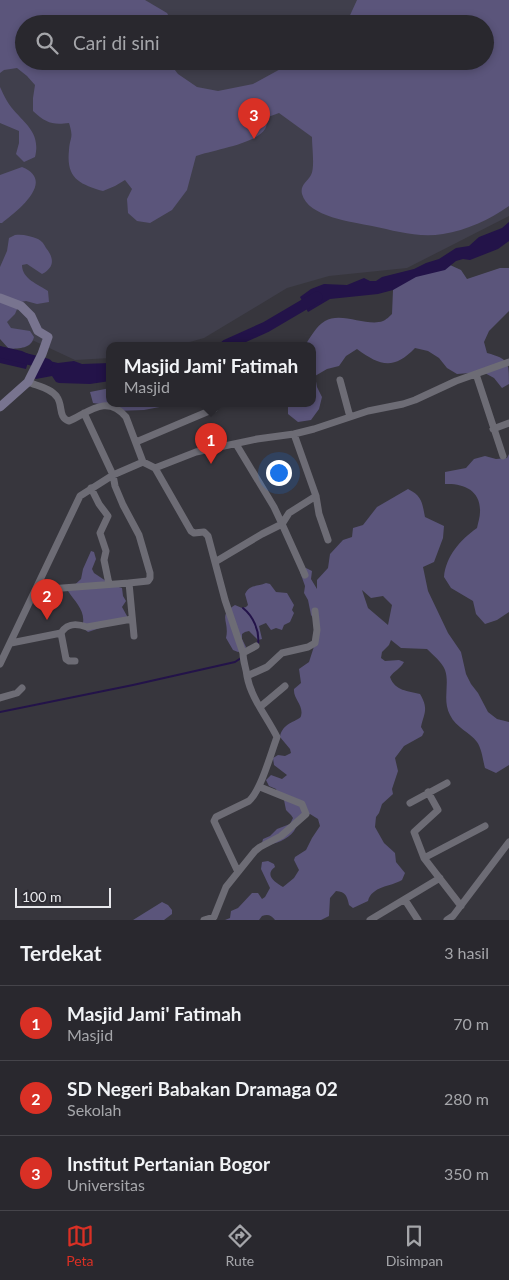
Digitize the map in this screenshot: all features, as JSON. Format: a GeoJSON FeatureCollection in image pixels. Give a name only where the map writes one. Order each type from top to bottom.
{"type":"FeatureCollection","features":[{"type":"Feature","properties":{"kind":"street"},"geometry":{"type":"LineString","coordinates":[[0,298],[21,306],[31,316],[38,331],[48,337],[30,380],[0,407]]}},
{"type":"Feature","properties":{"kind":"street"},"geometry":{"type":"LineString","coordinates":[[154,468],[188,454],[314,430],[350,417],[415,400],[449,384],[509,362]]}},
{"type":"Feature","properties":{"kind":"street"},"geometry":{"type":"LineString","coordinates":[[476,374],[503,456]]}},
{"type":"Feature","properties":{"kind":"street"},"geometry":{"type":"LineString","coordinates":[[30,380],[57,396],[63,418],[66,420],[69,421],[96,406],[106,406]]}},
{"type":"Feature","properties":{"kind":"street"},"geometry":{"type":"LineString","coordinates":[[340,380],[350,417]]}},
{"type":"Feature","properties":{"kind":"street"},"geometry":{"type":"LineString","coordinates":[[109,407],[122,412],[126,417],[143,462],[154,468],[191,531],[194,533],[204,532],[208,536],[225,600],[243,656],[247,681],[277,737],[260,787],[249,801],[216,817],[214,821],[238,872]]}},
{"type":"Feature","properties":{"kind":"street"},"geometry":{"type":"LineString","coordinates":[[136,442],[214,409]]}},
{"type":"Feature","properties":{"kind":"street"},"geometry":{"type":"LineString","coordinates":[[36,590],[148,581],[150,578],[140,535],[123,505],[115,486],[113,475],[84,413]]}},
{"type":"Feature","properties":{"kind":"street"},"geometry":{"type":"LineString","coordinates":[[493,429],[509,424]]}},
{"type":"Feature","properties":{"kind":"street"},"geometry":{"type":"LineString","coordinates":[[294,434],[316,496],[319,514],[328,540]]}},
{"type":"Feature","properties":{"kind":"street"},"geometry":{"type":"LineString","coordinates":[[236,444],[274,507],[305,575]]}},
{"type":"Feature","properties":{"kind":"street"},"geometry":{"type":"LineString","coordinates":[[0,664],[76,502],[84,492],[113,475],[143,462]]}},
{"type":"Feature","properties":{"kind":"street"},"geometry":{"type":"LineString","coordinates":[[91,488],[108,516],[100,533],[106,551],[104,560],[109,584]]}},
{"type":"Feature","properties":{"kind":"street"},"geometry":{"type":"LineString","coordinates":[[215,562],[282,524],[289,513],[316,496]]}},
{"type":"Feature","properties":{"kind":"street"},"geometry":{"type":"LineString","coordinates":[[129,583],[134,636]]}},
{"type":"Feature","properties":{"kind":"street"},"geometry":{"type":"LineString","coordinates":[[247,676],[267,667],[282,653],[315,644],[317,630],[315,610]]}},
{"type":"Feature","properties":{"kind":"street"},"geometry":{"type":"LineString","coordinates":[[75,661],[66,660],[61,633],[64,628],[71,625],[87,627],[132,619]]}},
{"type":"Feature","properties":{"kind":"street"},"geometry":{"type":"LineString","coordinates":[[10,644],[61,633]]}},
{"type":"Feature","properties":{"kind":"street"},"geometry":{"type":"LineString","coordinates":[[243,656],[256,646]]}},
{"type":"Feature","properties":{"kind":"street"},"geometry":{"type":"LineString","coordinates":[[260,707],[285,686]]}},
{"type":"Feature","properties":{"kind":"street"},"geometry":{"type":"LineString","coordinates":[[0,698],[17,693],[22,688]]}},
{"type":"Feature","properties":{"kind":"street"},"geometry":{"type":"LineString","coordinates":[[410,803],[447,783]]}},
{"type":"Feature","properties":{"kind":"street"},"geometry":{"type":"LineString","coordinates":[[204,920],[214,917],[226,887],[260,847],[281,836],[306,814],[302,804],[260,787]]}},
{"type":"Feature","properties":{"kind":"street"},"geometry":{"type":"LineString","coordinates":[[428,792],[438,810],[414,832],[424,858],[462,906]]}},
{"type":"Feature","properties":{"kind":"street"},"geometry":{"type":"LineString","coordinates":[[424,858],[485,826]]}},
{"type":"Feature","properties":{"kind":"street"},"geometry":{"type":"LineString","coordinates":[[452,919],[509,842]]}},
{"type":"Feature","properties":{"kind":"street"},"geometry":{"type":"LineString","coordinates":[[370,920],[440,878]]}},
{"type":"Feature","properties":{"kind":"street"},"geometry":{"type":"LineString","coordinates":[[404,900],[418,920]]}},
{"type":"Feature","properties":{"kind":"shaded area"},"geometry":{"type":"Polygon","coordinates":[[[0,0],[509,0],[509,216],[407,268],[329,276],[287,288],[204,338],[190,342],[106,342],[106,358],[75,360],[0,325],[0,0]]]}},
{"type":"Feature","properties":{"kind":"shaded area"},"geometry":{"type":"Polygon","coordinates":[[[0,0],[145,0],[168,15],[15,15],[15,68],[4,70],[0,73],[0,0]]]}},
{"type":"Feature","properties":{"kind":"shaded area"},"geometry":{"type":"Polygon","coordinates":[[[357,0],[509,0],[509,206],[494,216],[469,227],[434,235],[398,232],[343,220],[322,213],[306,202],[302,194],[303,186],[312,172],[312,137],[279,113],[268,117],[265,129],[253,139],[196,156],[187,190],[172,210],[150,223],[137,221],[128,213],[127,199],[132,189],[125,180],[103,191],[87,186],[72,173],[69,160],[71,135],[69,123],[58,124],[49,122],[33,111],[35,85],[20,70],[175,70],[197,87],[218,91],[253,84],[279,70],[494,70],[494,15],[350,15],[357,0]]]}},
{"type":"Feature","properties":{"kind":"shaded area"},"geometry":{"type":"Polygon","coordinates":[[[0,87],[7,101],[28,126],[35,139],[35,157],[24,162],[16,154],[19,143],[19,131],[0,123],[0,87]]]}},
{"type":"Feature","properties":{"kind":"shaded area"},"geometry":{"type":"Polygon","coordinates":[[[22,167],[32,173],[36,180],[35,188],[24,204],[0,223],[0,175],[22,167]]]}},
{"type":"Feature","properties":{"kind":"shaded area"},"geometry":{"type":"Polygon","coordinates":[[[509,222],[509,241],[498,249],[470,260],[456,261],[445,270],[416,277],[393,290],[378,294],[330,299],[308,312],[300,297],[311,289],[324,284],[347,285],[364,278],[376,281],[382,277],[414,269],[439,259],[456,248],[469,246],[479,237],[502,228],[509,222]]]}},
{"type":"Feature","properties":{"kind":"shaded area"},"geometry":{"type":"Polygon","coordinates":[[[15,235],[41,241],[51,255],[52,262],[49,268],[42,274],[27,264],[22,265],[28,278],[48,291],[49,302],[37,304],[26,301],[20,302],[15,314],[7,322],[11,328],[30,331],[34,337],[28,346],[9,349],[0,339],[0,267],[7,251],[9,238],[15,235]]]}},
{"type":"Feature","properties":{"kind":"shaded area"},"geometry":{"type":"Polygon","coordinates":[[[450,265],[461,270],[467,279],[500,268],[509,268],[509,311],[489,331],[484,342],[487,353],[500,357],[506,362],[509,371],[509,384],[502,388],[494,378],[483,372],[457,374],[447,368],[439,358],[428,351],[415,348],[400,360],[387,363],[373,359],[357,349],[346,356],[339,366],[327,369],[316,375],[316,342],[307,342],[319,326],[331,318],[346,318],[369,322],[384,320],[392,314],[393,290],[396,283],[450,265]]]}},
{"type":"Feature","properties":{"kind":"shaded area"},"geometry":{"type":"Polygon","coordinates":[[[0,346],[22,351],[30,355],[26,369],[0,363],[0,346]]]}},
{"type":"Feature","properties":{"kind":"shaded area"},"geometry":{"type":"Polygon","coordinates":[[[41,359],[58,363],[74,361],[82,364],[106,363],[106,382],[90,384],[59,383],[52,376],[36,379],[32,377],[41,359]]]}},
{"type":"Feature","properties":{"kind":"shaded area"},"geometry":{"type":"Polygon","coordinates":[[[316,382],[322,397],[319,409],[311,420],[298,422],[288,414],[288,407],[316,407],[316,382]]]}},
{"type":"Feature","properties":{"kind":"shaded area"},"geometry":{"type":"Polygon","coordinates":[[[106,389],[106,405],[93,403],[90,392],[106,389]]]}},
{"type":"Feature","properties":{"kind":"shaded area"},"geometry":{"type":"Polygon","coordinates":[[[110,407],[160,407],[144,410],[115,411],[110,407]]]}},
{"type":"Feature","properties":{"kind":"shaded area"},"geometry":{"type":"Polygon","coordinates":[[[509,454],[509,612],[497,620],[485,624],[476,614],[473,601],[451,588],[444,577],[445,569],[455,549],[477,528],[480,512],[480,504],[474,493],[470,489],[458,485],[445,484],[445,472],[466,468],[474,459],[485,456],[496,459],[507,458],[509,454]]]}},
{"type":"Feature","properties":{"kind":"shaded area"},"geometry":{"type":"Polygon","coordinates":[[[408,489],[421,500],[425,517],[444,526],[443,538],[434,562],[423,567],[428,591],[448,633],[461,652],[466,674],[488,712],[497,719],[509,722],[509,765],[496,773],[485,768],[479,745],[450,715],[446,698],[447,681],[445,670],[437,659],[427,649],[401,648],[391,640],[382,652],[381,658],[385,661],[399,660],[404,662],[390,677],[392,682],[402,690],[420,694],[425,707],[421,727],[424,732],[422,736],[404,746],[395,758],[398,771],[392,789],[393,794],[382,804],[376,817],[375,827],[384,843],[395,853],[396,862],[405,873],[402,880],[373,892],[368,901],[353,908],[349,905],[346,895],[336,891],[330,898],[329,916],[321,920],[275,920],[268,915],[262,916],[259,920],[225,920],[230,918],[231,911],[238,908],[252,893],[258,893],[262,899],[265,897],[270,888],[261,869],[262,862],[268,861],[274,864],[275,867],[270,873],[271,876],[274,881],[283,887],[294,878],[299,870],[294,860],[295,857],[306,850],[320,826],[318,819],[310,814],[300,820],[294,831],[285,839],[277,843],[265,845],[262,843],[263,839],[270,836],[277,829],[290,824],[293,818],[286,810],[284,800],[278,796],[276,789],[269,786],[266,780],[271,775],[282,779],[287,775],[274,765],[273,758],[278,755],[285,756],[291,753],[280,737],[281,732],[287,725],[301,716],[302,712],[294,689],[301,683],[299,669],[309,662],[318,634],[317,624],[311,615],[308,600],[304,593],[305,586],[300,572],[306,568],[312,571],[311,579],[317,589],[317,580],[328,568],[330,554],[343,540],[352,537],[353,528],[363,525],[377,507],[408,489]],[[362,590],[368,608],[388,625],[392,605],[383,596],[371,598],[362,590]]]}},
{"type":"Feature","properties":{"kind":"shaded area"},"geometry":{"type":"Polygon","coordinates":[[[91,551],[94,552],[96,559],[92,569],[94,573],[112,585],[122,588],[126,601],[122,607],[127,619],[88,632],[82,627],[82,612],[68,591],[81,579],[91,551]]]}},
{"type":"Feature","properties":{"kind":"shaded area"},"geometry":{"type":"Polygon","coordinates":[[[266,583],[270,584],[276,592],[287,593],[294,605],[292,610],[294,613],[290,622],[284,625],[282,630],[276,628],[271,630],[266,623],[259,626],[262,639],[258,640],[249,631],[245,632],[242,634],[242,639],[246,647],[245,650],[238,652],[233,650],[226,638],[225,616],[235,605],[242,608],[248,605],[245,594],[251,587],[266,583]]]}},
{"type":"Feature","properties":{"kind":"shaded area"},"geometry":{"type":"Polygon","coordinates":[[[162,902],[172,910],[172,914],[164,920],[133,920],[162,902]]]}},
{"type":"Feature","properties":{"kind":"waterway"},"geometry":{"type":"LineString","coordinates":[[233,342],[266,327],[317,297]]}},
{"type":"Feature","properties":{"kind":"waterway"},"geometry":{"type":"LineString","coordinates":[[0,352],[47,364]]}},
{"type":"Feature","properties":{"kind":"waterway"},"geometry":{"type":"LineString","coordinates":[[243,608],[255,624],[258,644]]}},
{"type":"Feature","properties":{"kind":"waterway"},"geometry":{"type":"LineString","coordinates":[[0,712],[133,685],[235,662],[241,658]]}},
{"type":"Feature","properties":{"kind":"place","name":"Institut Pertanian Bogor"},"geometry":{"type":"Point","coordinates":[254,139]}},
{"type":"Feature","properties":{"kind":"place","name":"Masjid Jami' Fatimah"},"geometry":{"type":"Point","coordinates":[211,464]}},
{"type":"Feature","properties":{"kind":"place","name":"SD Negeri Babakan Dramaga 02"},"geometry":{"type":"Point","coordinates":[47,620]}}]}
